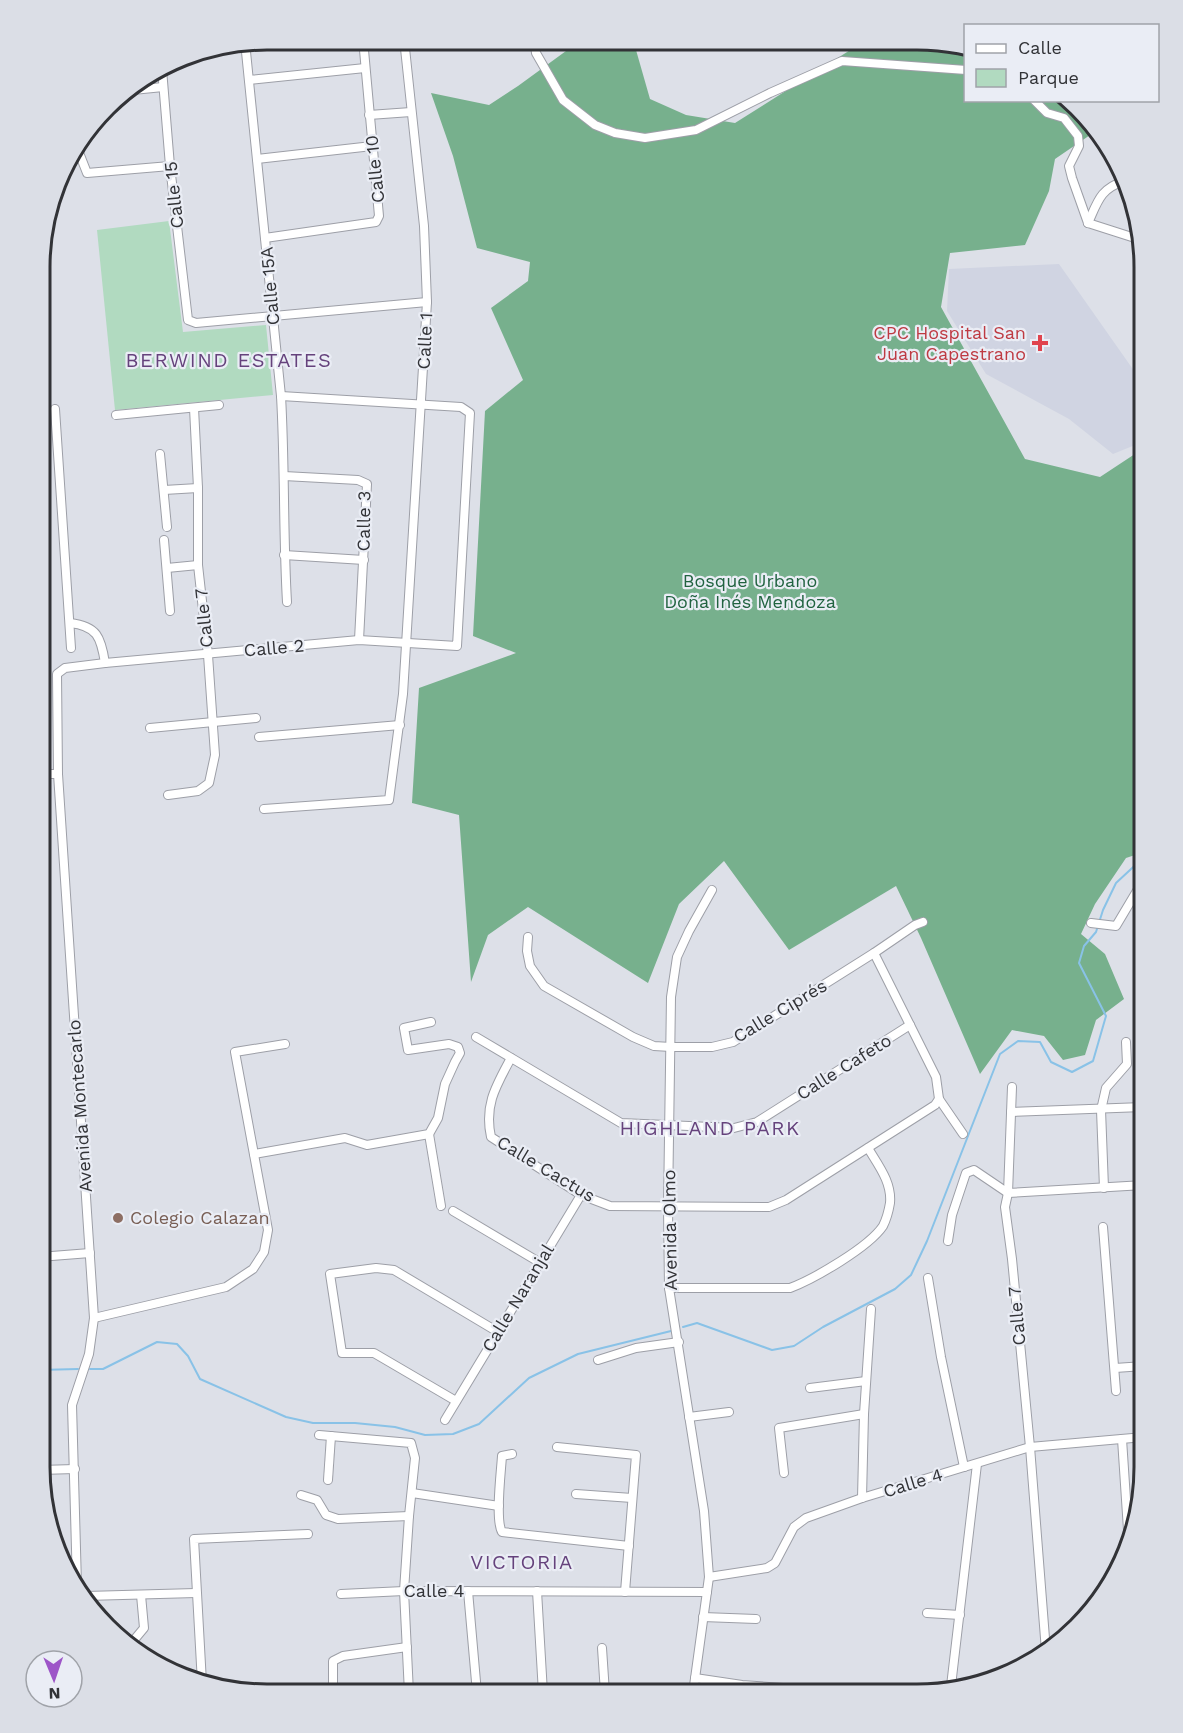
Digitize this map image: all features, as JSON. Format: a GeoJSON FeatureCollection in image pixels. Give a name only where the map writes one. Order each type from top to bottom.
{"type":"FeatureCollection","features":[{"type":"Feature","properties":{"kind":"street","name":"Calle 15A"},"geometry":{"type":"LineString","coordinates":[[247,50],[281,396],[287,602]]}},
{"type":"Feature","properties":{"kind":"street","name":"Calle 10"},"geometry":{"type":"LineString","coordinates":[[265,238],[376,222],[379,216],[364,50]]}},
{"type":"Feature","properties":{"kind":"street","name":"Calle 1"},"geometry":{"type":"LineString","coordinates":[[264,809],[389,800],[400,725],[407,644],[427,302],[424,226],[405,50]]}},
{"type":"Feature","properties":{"kind":"street"},"geometry":{"type":"LineString","coordinates":[[536,50],[563,100],[595,125],[615,133],[645,138],[696,130],[770,93],[842,61],[964,70]]}},
{"type":"Feature","properties":{"kind":"street"},"geometry":{"type":"LineString","coordinates":[[249,80],[365,68]]}},
{"type":"Feature","properties":{"kind":"street","name":"Calle 15"},"geometry":{"type":"LineString","coordinates":[[162,76],[170,166],[188,320],[196,323],[272,317]]}},
{"type":"Feature","properties":{"kind":"street"},"geometry":{"type":"LineString","coordinates":[[141,89],[163,87]]}},
{"type":"Feature","properties":{"kind":"street"},"geometry":{"type":"LineString","coordinates":[[1036,102],[1047,113],[1064,118],[1078,136],[1078,146],[1070,166],[1088,223]]}},
{"type":"Feature","properties":{"kind":"street"},"geometry":{"type":"LineString","coordinates":[[369,115],[411,112]]}},
{"type":"Feature","properties":{"kind":"street"},"geometry":{"type":"LineString","coordinates":[[257,159],[372,146]]}},
{"type":"Feature","properties":{"kind":"street"},"geometry":{"type":"LineString","coordinates":[[80,156],[87,173],[170,166]]}},
{"type":"Feature","properties":{"kind":"street"},"geometry":{"type":"LineString","coordinates":[[1088,223],[1101,194],[1117,183]]}},
{"type":"Feature","properties":{"kind":"street"},"geometry":{"type":"LineString","coordinates":[[1088,223],[1132,237]]}},
{"type":"Feature","properties":{"kind":"street"},"geometry":{"type":"LineString","coordinates":[[272,317],[427,302]]}},
{"type":"Feature","properties":{"kind":"street"},"geometry":{"type":"LineString","coordinates":[[281,396],[422,405]]}},
{"type":"Feature","properties":{"kind":"street"},"geometry":{"type":"LineString","coordinates":[[116,415],[219,405]]}},
{"type":"Feature","properties":{"kind":"street","name":"Calle 2"},"geometry":{"type":"LineString","coordinates":[[105,663],[359,640],[457,646],[470,413],[461,407],[422,405]]}},
{"type":"Feature","properties":{"kind":"street","name":"Calle 7"},"geometry":{"type":"LineString","coordinates":[[168,795],[198,791],[208,783],[215,755],[208,655],[198,565],[198,488],[194,408]]}},
{"type":"Feature","properties":{"kind":"street"},"geometry":{"type":"LineString","coordinates":[[55,410],[70,648]]}},
{"type":"Feature","properties":{"kind":"street"},"geometry":{"type":"LineString","coordinates":[[160,454],[167,527]]}},
{"type":"Feature","properties":{"kind":"street","name":"Calle 3"},"geometry":{"type":"LineString","coordinates":[[284,476],[358,480],[367,484],[359,640]]}},
{"type":"Feature","properties":{"kind":"street"},"geometry":{"type":"LineString","coordinates":[[164,490],[198,488]]}},
{"type":"Feature","properties":{"kind":"street"},"geometry":{"type":"LineString","coordinates":[[164,540],[170,611]]}},
{"type":"Feature","properties":{"kind":"street"},"geometry":{"type":"LineString","coordinates":[[284,555],[364,560]]}},
{"type":"Feature","properties":{"kind":"street"},"geometry":{"type":"LineString","coordinates":[[167,568],[198,565]]}},
{"type":"Feature","properties":{"kind":"street"},"geometry":{"type":"LineString","coordinates":[[70,623],[84,624],[94,632],[102,645],[105,663]]}},
{"type":"Feature","properties":{"kind":"street","name":"Avenida Montecarlo"},"geometry":{"type":"LineString","coordinates":[[77,1571],[72,1405],[89,1354],[94,1318],[58,774],[57,674],[65,668],[105,663]]}},
{"type":"Feature","properties":{"kind":"street"},"geometry":{"type":"LineString","coordinates":[[150,728],[256,718]]}},
{"type":"Feature","properties":{"kind":"street"},"geometry":{"type":"LineString","coordinates":[[259,737],[400,725]]}},
{"type":"Feature","properties":{"kind":"street"},"geometry":{"type":"LineString","coordinates":[[50,774],[58,774]]}},
{"type":"Feature","properties":{"kind":"street","name":"Avenida Olmo"},"geometry":{"type":"LineString","coordinates":[[694,1684],[709,1577],[705,1511],[669,1288],[671,997],[677,957],[688,931],[712,890]]}},
{"type":"Feature","properties":{"kind":"street"},"geometry":{"type":"LineString","coordinates":[[1090,923],[1116,926],[1134,896]]}},
{"type":"Feature","properties":{"kind":"street","name":"Calle Ciprés"},"geometry":{"type":"LineString","coordinates":[[528,937],[527,951],[530,966],[544,986],[633,1037],[654,1046],[712,1047],[733,1042],[923,921]]}},
{"type":"Feature","properties":{"kind":"street"},"geometry":{"type":"LineString","coordinates":[[874,953],[936,1077],[939,1099],[963,1134]]}},
{"type":"Feature","properties":{"kind":"street"},"geometry":{"type":"LineString","coordinates":[[431,1022],[404,1028],[408,1050],[449,1044],[458,1047],[460,1053],[445,1084],[438,1118],[429,1134],[441,1206]]}},
{"type":"Feature","properties":{"kind":"street","name":"Calle Cafeto"},"geometry":{"type":"LineString","coordinates":[[476,1037],[621,1123],[670,1127],[734,1128],[758,1122],[910,1025]]}},
{"type":"Feature","properties":{"kind":"street"},"geometry":{"type":"LineString","coordinates":[[1104,1188],[1101,1110],[1106,1088],[1125,1070],[1127,1064],[1125,1042]]}},
{"type":"Feature","properties":{"kind":"street"},"geometry":{"type":"LineString","coordinates":[[94,1318],[226,1287],[253,1269],[264,1252],[268,1230],[235,1052],[285,1044]]}},
{"type":"Feature","properties":{"kind":"street","name":"Calle Cactus"},"geometry":{"type":"LineString","coordinates":[[511,1058],[494,1091],[488,1122],[490,1137],[581,1195],[610,1206],[769,1207],[786,1200],[868,1148],[935,1105],[939,1099]]}},
{"type":"Feature","properties":{"kind":"street","name":"Calle 7"},"geometry":{"type":"LineString","coordinates":[[1012,1087],[1008,1193],[1005,1207],[1030,1447],[1045,1641]]}},
{"type":"Feature","properties":{"kind":"street"},"geometry":{"type":"LineString","coordinates":[[1011,1112],[1134,1108]]}},
{"type":"Feature","properties":{"kind":"street"},"geometry":{"type":"LineString","coordinates":[[254,1154],[345,1138],[367,1145],[429,1134]]}},
{"type":"Feature","properties":{"kind":"street"},"geometry":{"type":"LineString","coordinates":[[669,1288],[790,1288],[806,1283],[864,1246],[883,1225],[890,1203],[887,1180],[868,1148]]}},
{"type":"Feature","properties":{"kind":"street"},"geometry":{"type":"LineString","coordinates":[[948,1241],[952,1215],[966,1173],[974,1170],[1008,1193],[1134,1186]]}},
{"type":"Feature","properties":{"kind":"street","name":"Calle Naranjal"},"geometry":{"type":"LineString","coordinates":[[445,1420],[581,1195]]}},
{"type":"Feature","properties":{"kind":"street"},"geometry":{"type":"LineString","coordinates":[[453,1211],[539,1262]]}},
{"type":"Feature","properties":{"kind":"street"},"geometry":{"type":"LineString","coordinates":[[1103,1227],[1116,1392]]}},
{"type":"Feature","properties":{"kind":"street"},"geometry":{"type":"LineString","coordinates":[[50,1256],[90,1253]]}},
{"type":"Feature","properties":{"kind":"street"},"geometry":{"type":"LineString","coordinates":[[456,1401],[374,1353],[342,1353],[330,1274],[376,1268],[394,1270],[498,1332]]}},
{"type":"Feature","properties":{"kind":"street"},"geometry":{"type":"LineString","coordinates":[[928,1278],[941,1357],[964,1467]]}},
{"type":"Feature","properties":{"kind":"street"},"geometry":{"type":"LineString","coordinates":[[862,1498],[864,1414],[871,1310]]}},
{"type":"Feature","properties":{"kind":"street"},"geometry":{"type":"LineString","coordinates":[[597,1360],[636,1348],[679,1342]]}},
{"type":"Feature","properties":{"kind":"street"},"geometry":{"type":"LineString","coordinates":[[1115,1368],[1134,1367]]}},
{"type":"Feature","properties":{"kind":"street"},"geometry":{"type":"LineString","coordinates":[[810,1388],[867,1381]]}},
{"type":"Feature","properties":{"kind":"street"},"geometry":{"type":"LineString","coordinates":[[689,1417],[729,1412]]}},
{"type":"Feature","properties":{"kind":"street"},"geometry":{"type":"LineString","coordinates":[[784,1473],[778,1428],[864,1414]]}},
{"type":"Feature","properties":{"kind":"street"},"geometry":{"type":"LineString","coordinates":[[319,1435],[411,1443],[415,1458],[404,1591],[409,1684]]}},
{"type":"Feature","properties":{"kind":"street"},"geometry":{"type":"LineString","coordinates":[[328,1480],[331,1436]]}},
{"type":"Feature","properties":{"kind":"street","name":"Calle 4"},"geometry":{"type":"LineString","coordinates":[[709,1577],[766,1569],[775,1563],[794,1527],[806,1518],[862,1498],[1030,1447],[1134,1438]]}},
{"type":"Feature","properties":{"kind":"street"},"geometry":{"type":"LineString","coordinates":[[1122,1439],[1127,1517]]}},
{"type":"Feature","properties":{"kind":"street"},"geometry":{"type":"LineString","coordinates":[[557,1447],[636,1455],[625,1592]]}},
{"type":"Feature","properties":{"kind":"street"},"geometry":{"type":"LineString","coordinates":[[512,1454],[502,1456],[500,1528],[502,1532],[630,1546]]}},
{"type":"Feature","properties":{"kind":"street"},"geometry":{"type":"LineString","coordinates":[[952,1681],[977,1464]]}},
{"type":"Feature","properties":{"kind":"street"},"geometry":{"type":"LineString","coordinates":[[50,1470],[75,1469]]}},
{"type":"Feature","properties":{"kind":"street"},"geometry":{"type":"LineString","coordinates":[[412,1493],[500,1506]]}},
{"type":"Feature","properties":{"kind":"street"},"geometry":{"type":"LineString","coordinates":[[576,1494],[633,1498]]}},
{"type":"Feature","properties":{"kind":"street"},"geometry":{"type":"LineString","coordinates":[[301,1495],[317,1500],[326,1515],[338,1520],[409,1516]]}},
{"type":"Feature","properties":{"kind":"street"},"geometry":{"type":"LineString","coordinates":[[201,1673],[194,1539],[308,1534]]}},
{"type":"Feature","properties":{"kind":"street","name":"Calle 4"},"geometry":{"type":"LineString","coordinates":[[341,1594],[404,1591],[706,1592]]}},
{"type":"Feature","properties":{"kind":"street"},"geometry":{"type":"LineString","coordinates":[[537,1591],[542,1684]]}},
{"type":"Feature","properties":{"kind":"street"},"geometry":{"type":"LineString","coordinates":[[468,1592],[476,1684]]}},
{"type":"Feature","properties":{"kind":"street"},"geometry":{"type":"LineString","coordinates":[[92,1596],[196,1593]]}},
{"type":"Feature","properties":{"kind":"street"},"geometry":{"type":"LineString","coordinates":[[135,1639],[144,1628],[141,1595]]}},
{"type":"Feature","properties":{"kind":"street"},"geometry":{"type":"LineString","coordinates":[[927,1613],[960,1615]]}},
{"type":"Feature","properties":{"kind":"street"},"geometry":{"type":"LineString","coordinates":[[703,1617],[756,1619]]}},
{"type":"Feature","properties":{"kind":"street"},"geometry":{"type":"LineString","coordinates":[[333,1684],[333,1661],[343,1656],[407,1647]]}},
{"type":"Feature","properties":{"kind":"street"},"geometry":{"type":"LineString","coordinates":[[602,1648],[604,1684]]}},
{"type":"Feature","properties":{"kind":"street"},"geometry":{"type":"LineString","coordinates":[[695,1678],[735,1684]]}},
{"type":"Feature","properties":{"kind":"shaded area","name":"CPC Hospital San Juan Capestrano"},"geometry":{"type":"Polygon","coordinates":[[[1059,264],[1134,371],[1134,445],[1113,454],[1069,419],[986,374],[947,311],[949,269],[1059,264]]]}},
{"type":"Feature","properties":{"kind":"green space","name":"Bosque Urbano Doña Inés Mendoza"},"geometry":{"type":"Polygon","coordinates":[[[636,50],[650,99],[686,115],[735,123],[850,50],[931,50],[964,55],[964,102],[1059,102],[1090,135],[1055,159],[1049,191],[1025,245],[950,253],[941,307],[1025,459],[1100,477],[1134,455],[1134,855],[1126,858],[1095,904],[1081,934],[1105,954],[1124,999],[1096,1020],[1085,1055],[1063,1060],[1044,1036],[1012,1030],[980,1074],[896,886],[789,950],[724,861],[679,904],[648,983],[528,907],[488,935],[471,982],[459,815],[412,803],[419,688],[516,653],[473,636],[485,411],[523,380],[491,308],[528,281],[530,262],[477,248],[453,156],[431,93],[489,105],[566,51],[636,50]]]}},
{"type":"Feature","properties":{"kind":"green space"},"geometry":{"type":"Polygon","coordinates":[[[169,221],[183,332],[266,325],[273,395],[115,410],[97,230],[169,221]]]}},
{"type":"Feature","properties":{"kind":"waterway"},"geometry":{"type":"LineString","coordinates":[[683,1327],[697,1323],[772,1350],[794,1346],[823,1327],[895,1289],[911,1275],[927,1241],[1000,1054],[1018,1041],[1040,1042],[1051,1062],[1072,1072],[1093,1061],[1106,1016],[1079,963],[1084,946],[1096,932],[1103,910],[1116,883],[1134,866]]}},
{"type":"Feature","properties":{"kind":"waterway"},"geometry":{"type":"LineString","coordinates":[[90,1369],[103,1369],[157,1342],[177,1344],[188,1356],[200,1379],[286,1417],[313,1423],[355,1423],[395,1427],[425,1435],[453,1434],[479,1424],[529,1378],[578,1354],[671,1331]]}},
{"type":"Feature","properties":{"kind":"waterway"},"geometry":{"type":"LineString","coordinates":[[50,1370],[78,1369]]}},
{"type":"Feature","properties":{"kind":"place","name":"CPC Hospital San Juan Capestrano"},"geometry":{"type":"Point","coordinates":[1040,343]}},
{"type":"Feature","properties":{"kind":"place","name":"Colegio Calazan"},"geometry":{"type":"Point","coordinates":[118,1218]}},
{"type":"Feature","properties":{"kind":"district","name":"BERWIND ESTATES"},"geometry":{"type":"Point","coordinates":[229,360]}},
{"type":"Feature","properties":{"kind":"district","name":"HIGHLAND PARK"},"geometry":{"type":"Point","coordinates":[710,1128]}},
{"type":"Feature","properties":{"kind":"district","name":"VICTORIA"},"geometry":{"type":"Point","coordinates":[522,1562]}}]}
